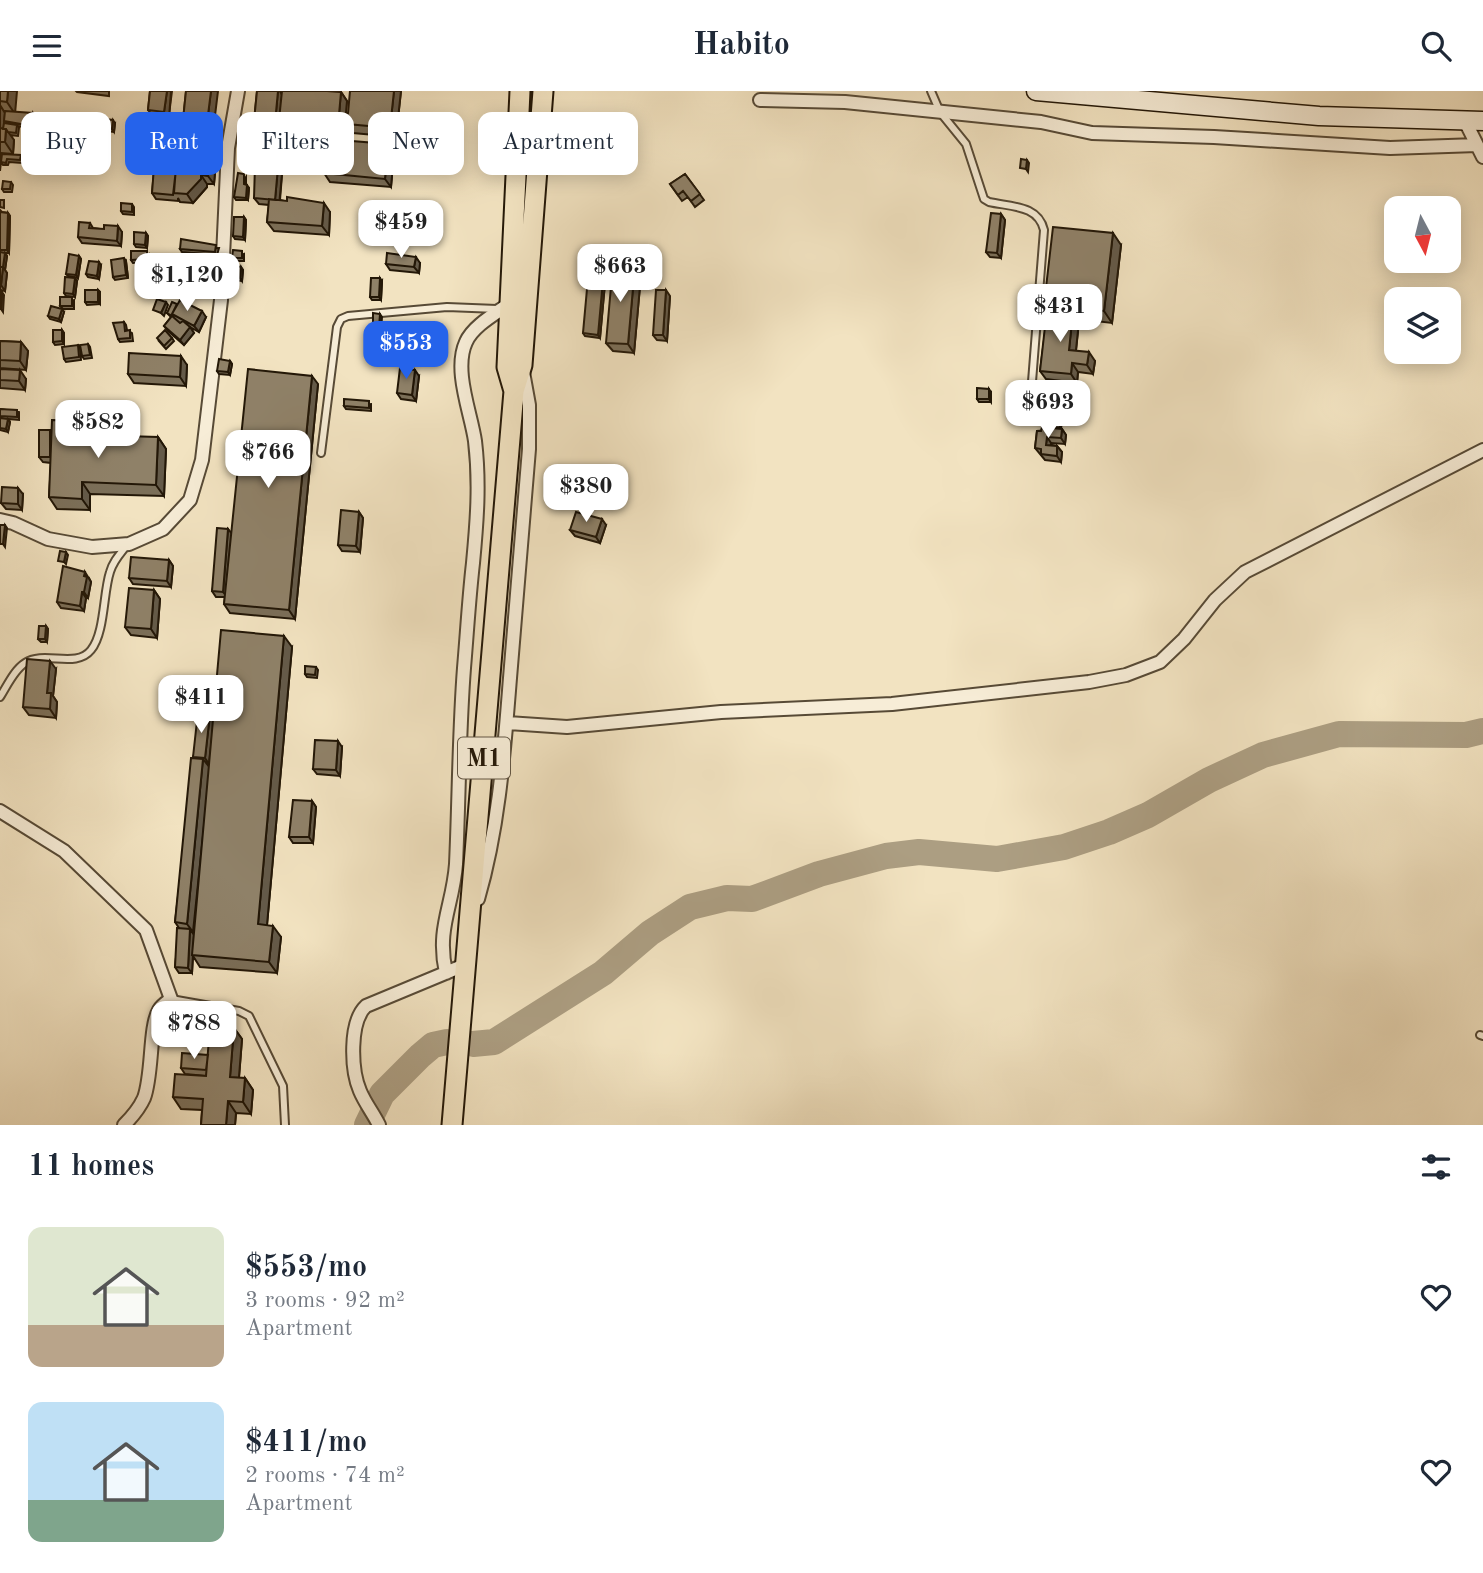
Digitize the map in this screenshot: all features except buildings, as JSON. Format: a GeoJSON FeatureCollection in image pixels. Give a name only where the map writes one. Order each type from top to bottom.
{"type":"FeatureCollection","features":[{"type":"Feature","properties":{"kind":"highway","name":"M1"},"geometry":{"type":"LineString","coordinates":[[513,391],[507,367],[506,307],[520,91]]}},
{"type":"Feature","properties":{"kind":"highway","name":"M1"},"geometry":{"type":"LineString","coordinates":[[452,1125],[471,923],[513,391],[522,365],[543,91]]}},
{"type":"Feature","properties":{"kind":"main road"},"geometry":{"type":"LineString","coordinates":[[1036,91],[1103,94],[1319,116],[1474,121]]}},
{"type":"Feature","properties":{"kind":"street"},"geometry":{"type":"LineString","coordinates":[[0,520],[48,539],[93,547],[129,544],[163,529],[190,500],[202,460],[221,300],[228,148],[238,91]]}},
{"type":"Feature","properties":{"kind":"street"},"geometry":{"type":"LineString","coordinates":[[760,100],[845,102],[1041,122],[1091,133],[1480,151],[1474,121]]}},
{"type":"Feature","properties":{"kind":"street"},"geometry":{"type":"LineString","coordinates":[[446,973],[441,952],[442,933],[455,877],[461,779],[460,719],[479,494],[474,437],[462,375],[463,358],[465,343],[474,331],[506,307]]}},
{"type":"Feature","properties":{"kind":"street"},"geometry":{"type":"LineString","coordinates":[[471,923],[491,855],[507,723],[529,449],[529,405],[522,365]]}},
{"type":"Feature","properties":{"kind":"street"},"geometry":{"type":"LineString","coordinates":[[507,723],[579,726],[721,712],[892,704],[1089,683],[1126,675],[1160,662],[1184,639],[1215,600],[1245,572],[1483,450]]}},
{"type":"Feature","properties":{"kind":"street"},"geometry":{"type":"LineString","coordinates":[[0,811],[64,851],[146,930],[172,999],[159,1010],[156,1019],[151,1067],[143,1099],[124,1125]]}},
{"type":"Feature","properties":{"kind":"street"},"geometry":{"type":"LineString","coordinates":[[379,1125],[359,1089],[355,1075],[354,1037],[360,1012],[366,1006],[467,964]]}},
{"type":"Feature","properties":{"kind":"lane"},"geometry":{"type":"LineString","coordinates":[[932,91],[940,112],[966,144],[984,199],[1032,211],[1039,215],[1042,223],[1044,230],[1030,407]]}},
{"type":"Feature","properties":{"kind":"lane"},"geometry":{"type":"LineString","coordinates":[[321,453],[337,327],[341,319],[348,316],[447,307],[506,307]]}},
{"type":"Feature","properties":{"kind":"lane"},"geometry":{"type":"LineString","coordinates":[[0,697],[18,668],[28,660],[76,659],[89,653],[96,642],[110,571],[129,544]]}},
{"type":"Feature","properties":{"kind":"lane"},"geometry":{"type":"LineString","coordinates":[[172,999],[239,1011],[248,1016],[283,1086],[285,1125]]}},
{"type":"Feature","properties":{"kind":"waterway"},"geometry":{"type":"LineString","coordinates":[[473,1044],[494,1042],[603,973],[650,933],[690,907],[727,898],[752,899],[819,874],[886,856],[919,852],[997,859],[1064,847],[1148,815],[1209,780],[1263,755],[1339,734],[1466,735],[1483,731]]}},
{"type":"Feature","properties":{"kind":"waterway"},"geometry":{"type":"LineString","coordinates":[[367,1125],[382,1094],[433,1045],[447,1042]]}}]}
